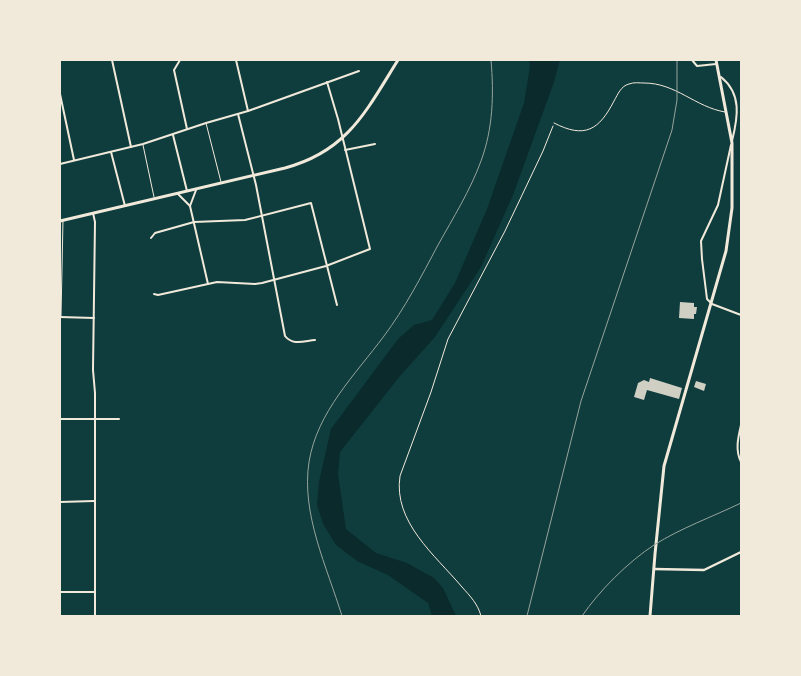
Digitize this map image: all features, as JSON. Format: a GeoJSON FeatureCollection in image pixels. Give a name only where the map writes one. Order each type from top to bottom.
{"type":"FeatureCollection","features":[{"type":"Feature","properties":{"kind":"main road"},"geometry":{"type":"LineString","coordinates":[[62,220],[254,176],[305,162],[325,152],[343,138],[364,114],[398,60]]}},
{"type":"Feature","properties":{"kind":"main road"},"geometry":{"type":"LineString","coordinates":[[650,616],[664,466],[726,251],[732,208],[732,143],[717,62]]}},
{"type":"Feature","properties":{"kind":"street"},"geometry":{"type":"LineString","coordinates":[[112,60],[131,147]]}},
{"type":"Feature","properties":{"kind":"street"},"geometry":{"type":"LineString","coordinates":[[180,60],[174,70],[187,129]]}},
{"type":"Feature","properties":{"kind":"street"},"geometry":{"type":"LineString","coordinates":[[236,60],[248,111]]}},
{"type":"Feature","properties":{"kind":"street"},"geometry":{"type":"LineString","coordinates":[[692,60],[697,66],[717,62]]}},
{"type":"Feature","properties":{"kind":"street"},"geometry":{"type":"LineString","coordinates":[[60,164],[143,144],[248,111],[358,71]]}},
{"type":"Feature","properties":{"kind":"street"},"geometry":{"type":"LineString","coordinates":[[720,76],[727,82],[736,98],[737,122],[718,205],[701,241],[702,260],[707,299],[712,304],[741,315]]}},
{"type":"Feature","properties":{"kind":"street"},"geometry":{"type":"LineString","coordinates":[[154,294],[158,295],[224,281],[255,284],[326,266],[370,249],[343,138],[327,82]]}},
{"type":"Feature","properties":{"kind":"street"},"geometry":{"type":"LineString","coordinates":[[60,94],[74,160]]}},
{"type":"Feature","properties":{"kind":"street"},"geometry":{"type":"LineString","coordinates":[[238,114],[254,176],[285,336],[294,342],[315,340]]}},
{"type":"Feature","properties":{"kind":"street"},"geometry":{"type":"LineString","coordinates":[[173,134],[187,191]]}},
{"type":"Feature","properties":{"kind":"street"},"geometry":{"type":"LineString","coordinates":[[345,150],[374,144]]}},
{"type":"Feature","properties":{"kind":"street"},"geometry":{"type":"LineString","coordinates":[[111,152],[125,206]]}},
{"type":"Feature","properties":{"kind":"street"},"geometry":{"type":"LineString","coordinates":[[190,206],[196,189]]}},
{"type":"Feature","properties":{"kind":"street"},"geometry":{"type":"LineString","coordinates":[[177,194],[190,206],[208,284]]}},
{"type":"Feature","properties":{"kind":"street"},"geometry":{"type":"LineString","coordinates":[[151,238],[155,233],[194,222],[235,221],[312,203],[337,305]]}},
{"type":"Feature","properties":{"kind":"street"},"geometry":{"type":"LineString","coordinates":[[93,213],[95,222],[93,370],[96,393],[94,501],[95,616]]}},
{"type":"Feature","properties":{"kind":"street"},"geometry":{"type":"LineString","coordinates":[[61,317],[94,318]]}},
{"type":"Feature","properties":{"kind":"street"},"geometry":{"type":"LineString","coordinates":[[60,419],[119,419]]}},
{"type":"Feature","properties":{"kind":"street"},"geometry":{"type":"LineString","coordinates":[[741,425],[737,442],[741,462]]}},
{"type":"Feature","properties":{"kind":"street"},"geometry":{"type":"LineString","coordinates":[[60,502],[94,501]]}},
{"type":"Feature","properties":{"kind":"street"},"geometry":{"type":"LineString","coordinates":[[654,569],[704,570],[741,552]]}},
{"type":"Feature","properties":{"kind":"street"},"geometry":{"type":"LineString","coordinates":[[60,592],[95,592]]}},
{"type":"Feature","properties":{"kind":"lane"},"geometry":{"type":"LineString","coordinates":[[554,123],[568,130],[583,132],[592,130],[602,120],[624,86],[631,83],[664,84],[714,110],[726,112]]}},
{"type":"Feature","properties":{"kind":"lane"},"geometry":{"type":"LineString","coordinates":[[206,123],[221,183]]}},
{"type":"Feature","properties":{"kind":"lane"},"geometry":{"type":"LineString","coordinates":[[143,144],[154,199]]}},
{"type":"Feature","properties":{"kind":"lane"},"geometry":{"type":"LineString","coordinates":[[61,317],[62,220]]}},
{"type":"Feature","properties":{"kind":"path"},"geometry":{"type":"LineString","coordinates":[[481,616],[474,601],[447,569],[430,553],[417,535],[400,500],[398,487],[400,476],[448,339],[505,232],[554,123]]}},
{"type":"Feature","properties":{"kind":"water"},"geometry":{"type":"Polygon","coordinates":[[[529,60],[560,60],[554,82],[513,195],[481,267],[435,337],[400,376],[340,452],[338,474],[346,529],[376,553],[407,563],[434,578],[443,588],[456,616],[432,616],[428,603],[388,575],[357,561],[336,545],[323,524],[317,505],[319,482],[331,429],[398,339],[414,325],[432,320],[455,283],[487,209],[524,103],[530,66],[529,60]]]}},
{"type":"Feature","properties":{"kind":"building"},"geometry":{"type":"Polygon","coordinates":[[[680,302],[694,303],[694,307],[697,307],[694,319],[679,318],[680,302]]]}},
{"type":"Feature","properties":{"kind":"building"},"geometry":{"type":"Polygon","coordinates":[[[650,378],[682,388],[679,399],[647,390],[644,400],[634,397],[638,383],[644,380],[649,382],[650,378]]]}},
{"type":"Feature","properties":{"kind":"building"},"geometry":{"type":"Polygon","coordinates":[[[696,381],[706,384],[704,391],[694,387],[696,381]]]}},
{"type":"Feature","properties":{"kind":"railway"},"geometry":{"type":"LineString","coordinates":[[342,616],[312,521],[308,482],[309,462],[313,444],[329,410],[406,303],[472,183],[485,149],[490,124],[492,98],[491,60]]}},
{"type":"Feature","properties":{"kind":"railway"},"geometry":{"type":"LineString","coordinates":[[527,616],[581,401],[672,130],[677,100],[677,60]]}},
{"type":"Feature","properties":{"kind":"railway"},"geometry":{"type":"LineString","coordinates":[[582,616],[615,578],[644,552],[675,533],[741,503]]}}]}
